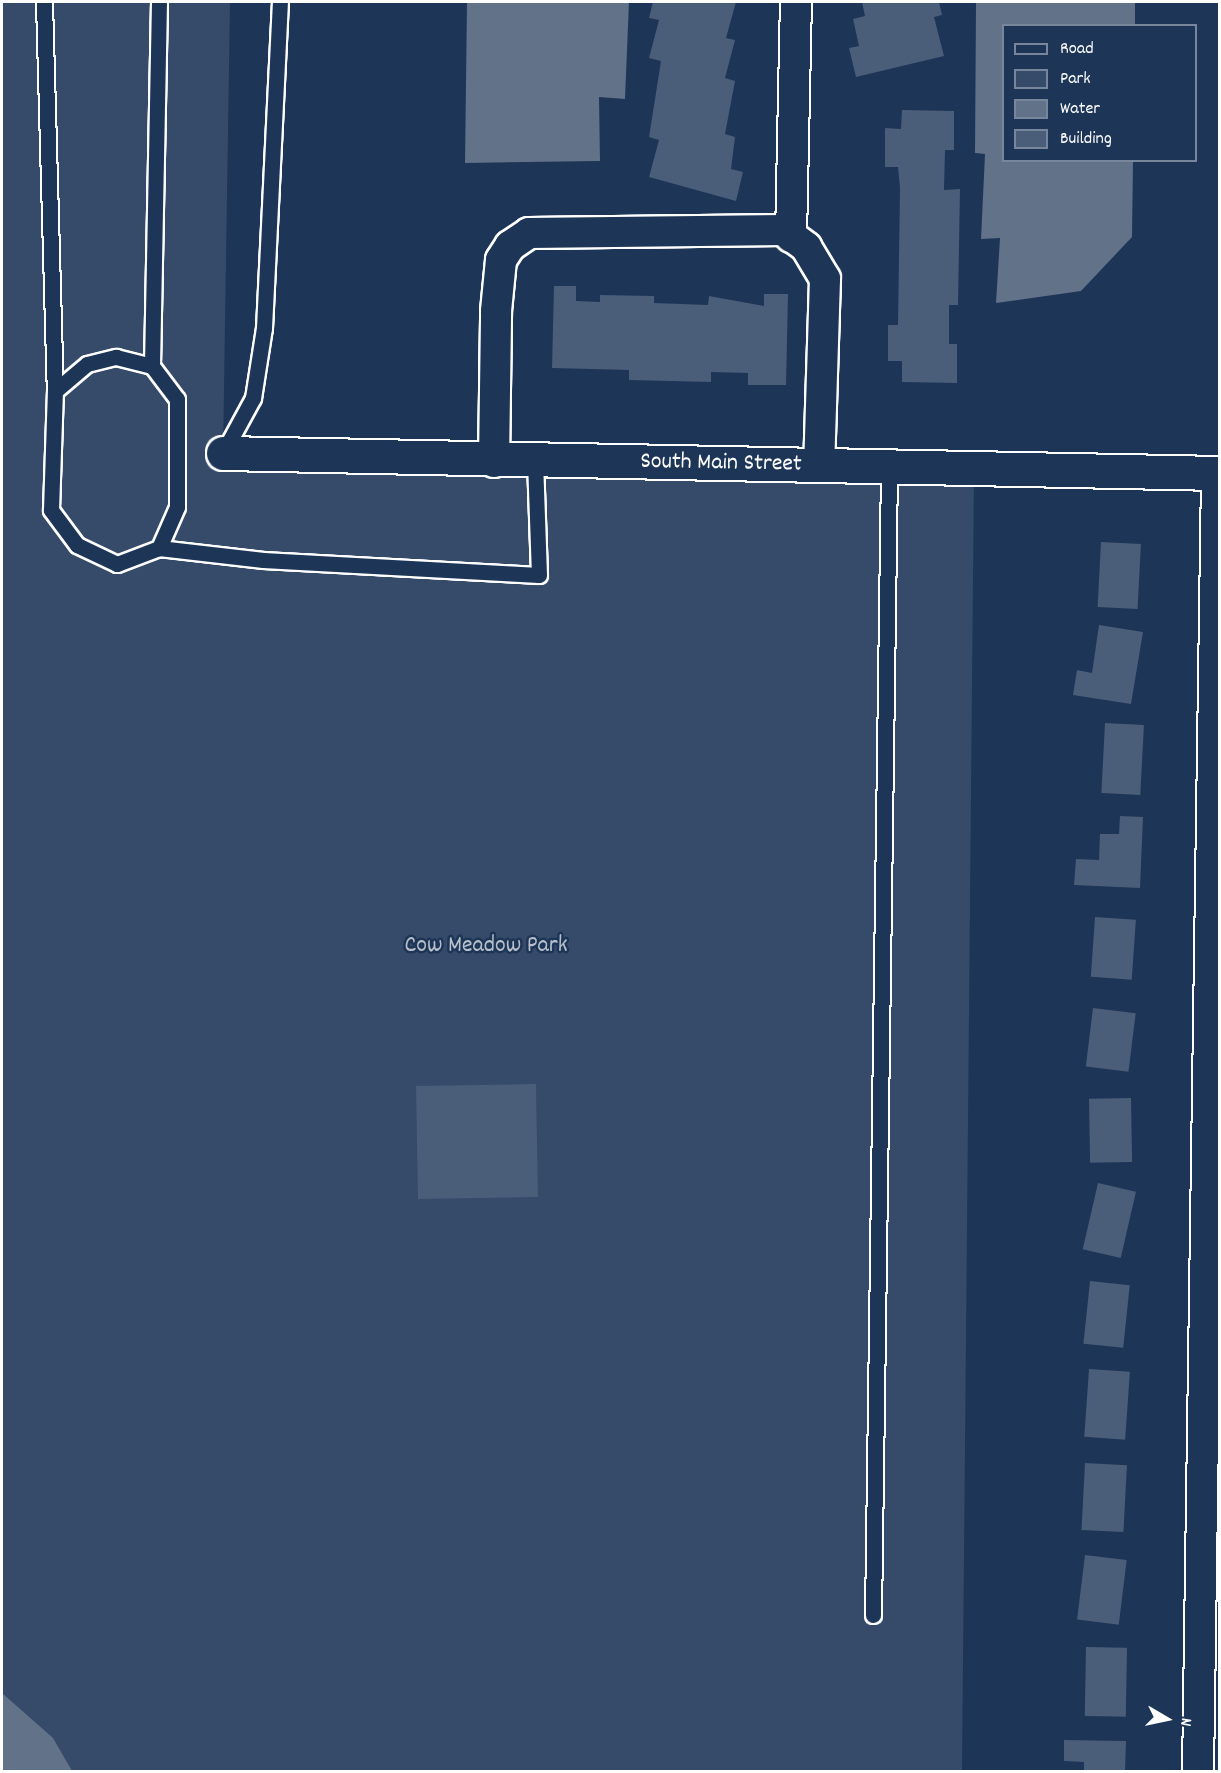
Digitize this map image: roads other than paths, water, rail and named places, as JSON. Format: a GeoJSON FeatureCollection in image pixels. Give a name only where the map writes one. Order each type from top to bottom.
{"type":"FeatureCollection","features":[{"type":"Feature","properties":{"kind":"street"},"geometry":{"type":"LineString","coordinates":[[791,237],[796,2]]}},
{"type":"Feature","properties":{"kind":"street"},"geometry":{"type":"LineString","coordinates":[[494,462],[496,310],[501,260],[510,246],[529,233],[783,230],[806,248],[825,279],[819,466]]}},
{"type":"Feature","properties":{"kind":"street","name":"South Main Street"},"geometry":{"type":"LineString","coordinates":[[223,453],[494,462],[1218,473]]}},
{"type":"Feature","properties":{"kind":"street"},"geometry":{"type":"LineString","coordinates":[[1198,1772],[1215,871],[1218,473]]}},
{"type":"Feature","properties":{"kind":"lane"},"geometry":{"type":"LineString","coordinates":[[44,2],[55,391],[51,510],[76,545],[117,564],[159,548],[263,560],[539,575],[535,461]]}},
{"type":"Feature","properties":{"kind":"lane"},"geometry":{"type":"LineString","coordinates":[[159,2],[153,366],[177,399],[177,507],[159,548]]}},
{"type":"Feature","properties":{"kind":"lane"},"geometry":{"type":"LineString","coordinates":[[223,453],[253,398],[264,328],[280,2]]}},
{"type":"Feature","properties":{"kind":"lane"},"geometry":{"type":"LineString","coordinates":[[55,391],[87,364],[116,357],[153,366]]}},
{"type":"Feature","properties":{"kind":"lane"},"geometry":{"type":"LineString","coordinates":[[873,1615],[890,467]]}},
{"type":"Feature","properties":{"kind":"water"},"geometry":{"type":"Polygon","coordinates":[[[467,2],[629,2],[625,99],[599,97],[600,161],[465,163],[467,2]]]}},
{"type":"Feature","properties":{"kind":"water"},"geometry":{"type":"Polygon","coordinates":[[[976,2],[1135,2],[1135,24],[1002,24],[1002,162],[1133,162],[1132,237],[1081,291],[996,303],[1000,238],[981,239],[985,154],[975,153],[976,2]]]}},
{"type":"Feature","properties":{"kind":"water"},"geometry":{"type":"Polygon","coordinates":[[[2,1693],[53,1738],[72,1771],[2,1771],[2,1693]]]}},
{"type":"Feature","properties":{"kind":"park label","name":"Cow Meadow Park"},"geometry":{"type":"Point","coordinates":[486,947]}}]}
